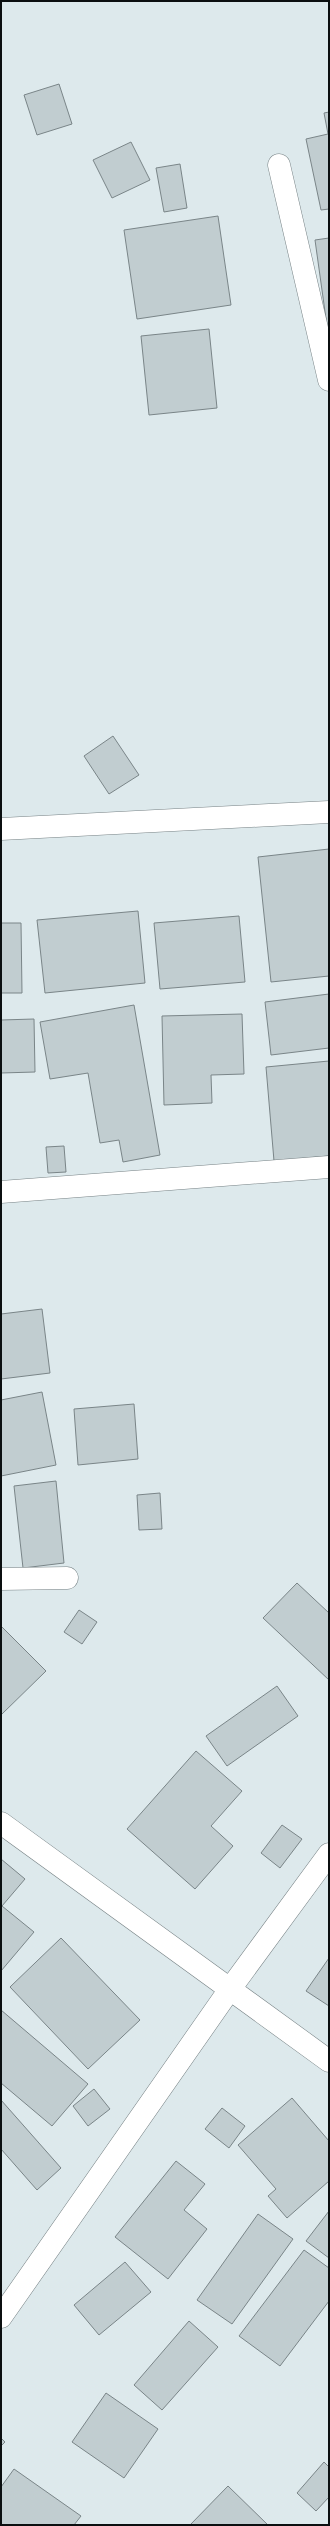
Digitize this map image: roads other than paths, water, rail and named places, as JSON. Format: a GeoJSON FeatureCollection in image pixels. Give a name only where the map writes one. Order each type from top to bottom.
{"type":"FeatureCollection","features":[{"type":"Feature","properties":{"kind":"street"},"geometry":{"type":"LineString","coordinates":[[279,165],[329,380]]}},
{"type":"Feature","properties":{"kind":"street"},"geometry":{"type":"LineString","coordinates":[[1,829],[329,812]]}},
{"type":"Feature","properties":{"kind":"street"},"geometry":{"type":"LineString","coordinates":[[1,1192],[329,1167]]}},
{"type":"Feature","properties":{"kind":"street"},"geometry":{"type":"LineString","coordinates":[[1,1579],[67,1578]]}},
{"type":"Feature","properties":{"kind":"street"},"geometry":{"type":"LineString","coordinates":[[1,1823],[329,2061]]}},
{"type":"Feature","properties":{"kind":"street"},"geometry":{"type":"LineString","coordinates":[[1,2317],[230,1989],[329,1854]]}}]}
